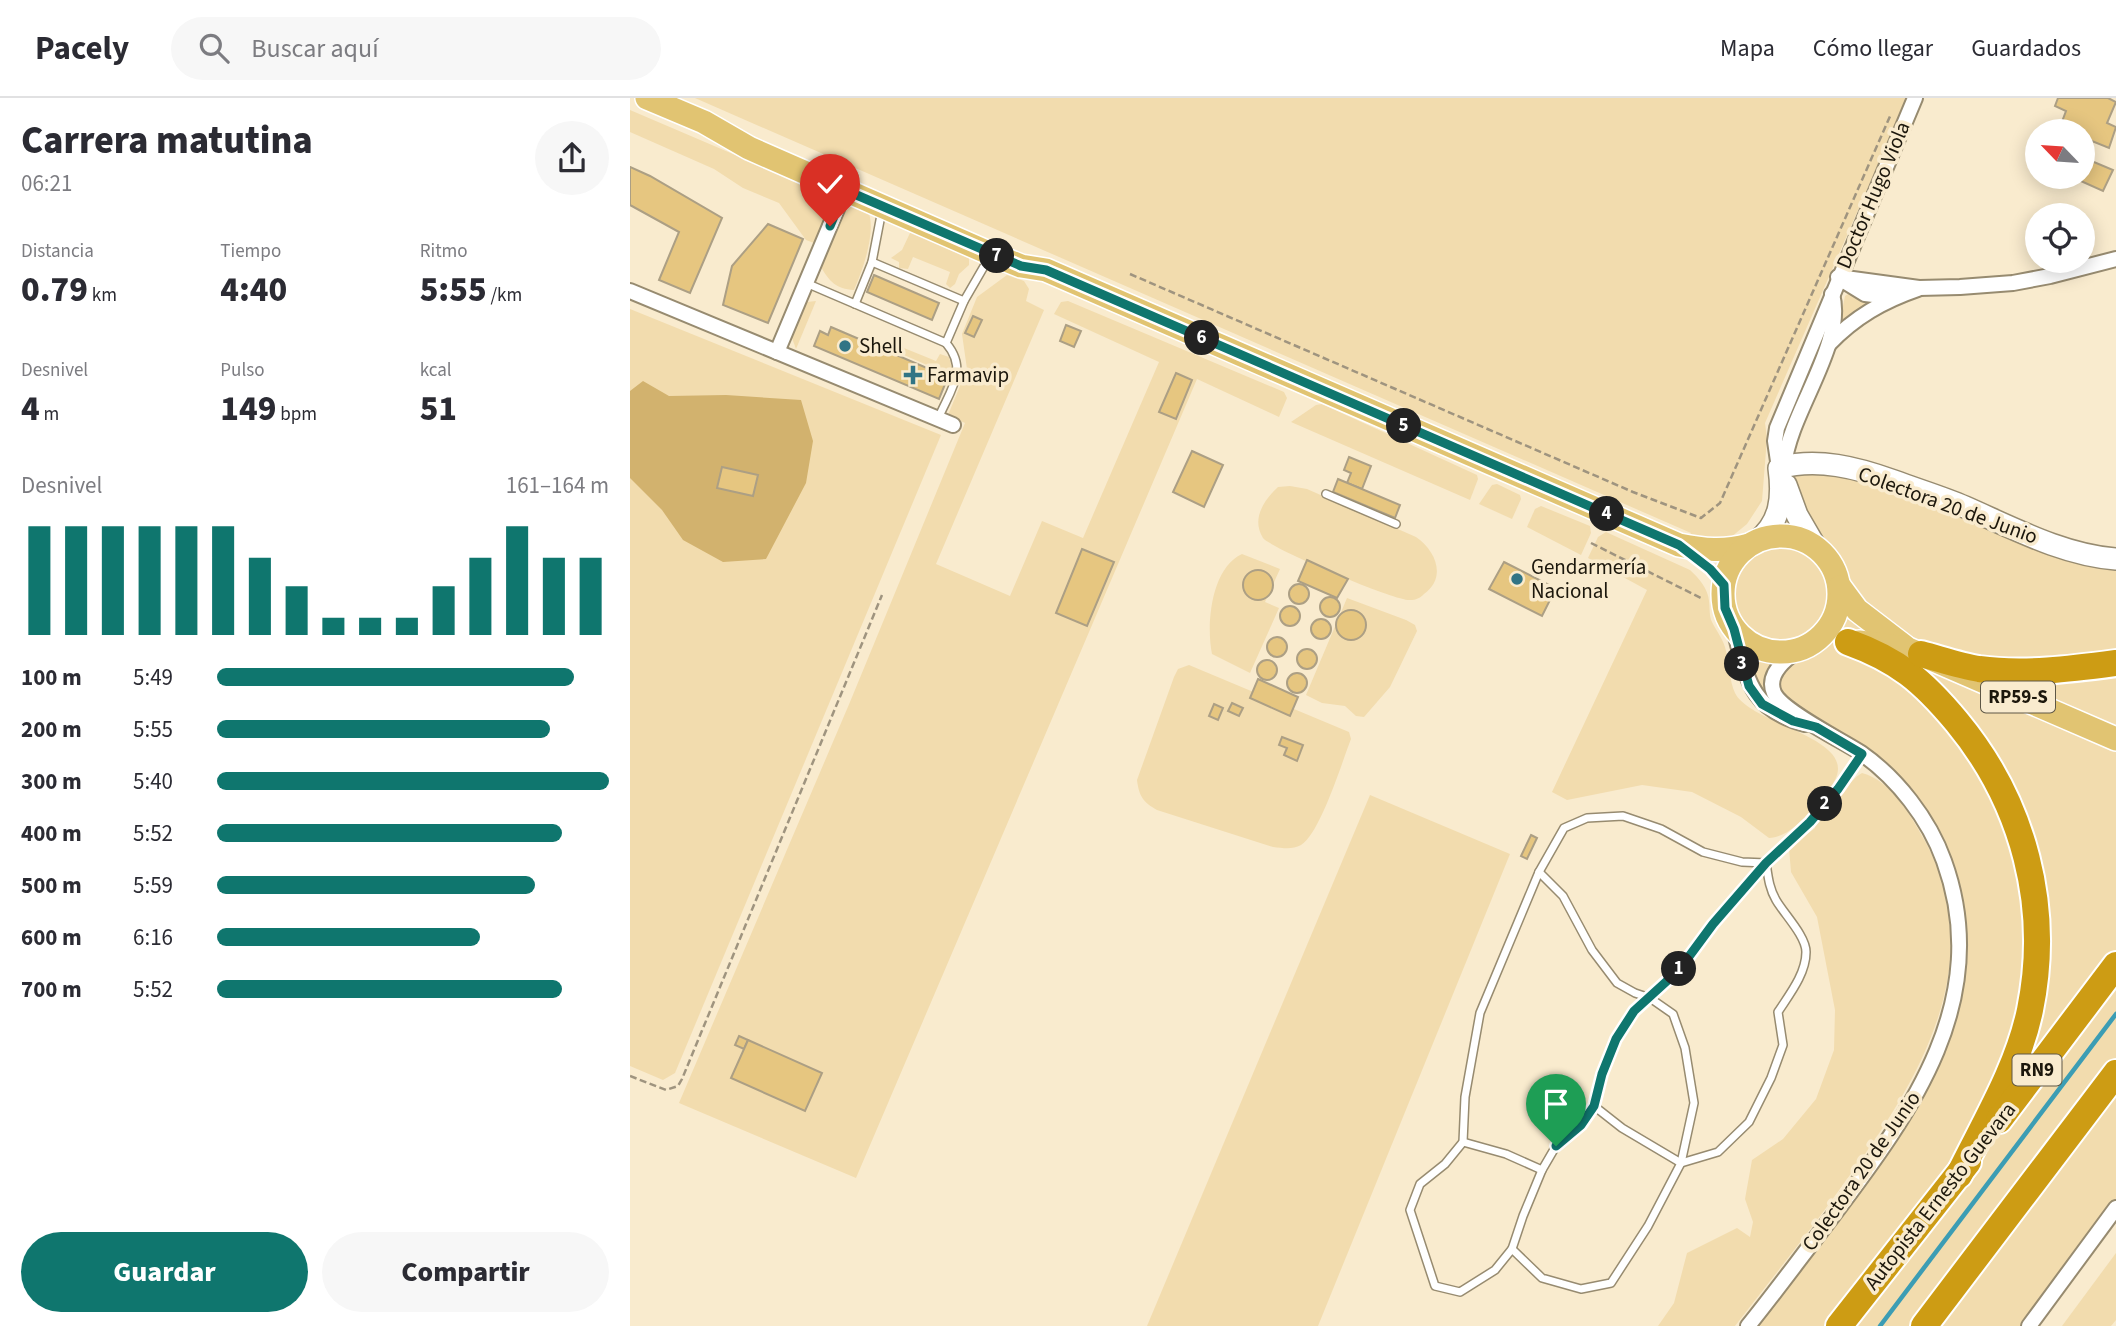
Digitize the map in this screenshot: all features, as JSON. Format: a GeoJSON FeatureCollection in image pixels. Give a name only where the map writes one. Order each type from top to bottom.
{"type":"FeatureCollection","features":[{"type":"Feature","properties":{"kind":"highway"},"geometry":{"type":"LineString","coordinates":[[1848,642],[1875,651],[1916,678],[1968,736],[1991,768],[2006,796],[2022,837],[2031,876],[2038,923],[2036,969],[2030,1010],[2008,1076],[1959,1175]]}},
{"type":"Feature","properties":{"kind":"highway"},"geometry":{"type":"LineString","coordinates":[[1913,651],[1978,669],[2016,671],[2116,663]]}},
{"type":"Feature","properties":{"kind":"highway","name":"Autopista Ernesto Guevara"},"geometry":{"type":"LineString","coordinates":[[1839,1326],[1959,1175],[2116,965]]}},
{"type":"Feature","properties":{"kind":"highway"},"geometry":{"type":"LineString","coordinates":[[1924,1326],[2116,1073]]}},
{"type":"Feature","properties":{"kind":"highway"},"geometry":{"type":"LineString","coordinates":[[2090,1107],[2116,1082]]}},
{"type":"Feature","properties":{"kind":"main road"},"geometry":{"type":"LineString","coordinates":[[647,98],[704,122],[749,148],[1027,253],[1046,270]]}},
{"type":"Feature","properties":{"kind":"main road"},"geometry":{"type":"LineString","coordinates":[[848,184],[882,206],[991,254],[1021,266],[1046,270],[1679,545],[1714,551],[1731,550],[1770,537],[1801,539],[1815,546],[1827,557],[1840,587],[1834,620],[1825,634],[1805,648],[1769,652],[1744,639],[1734,629],[1725,608],[1724,585],[1732,563],[1752,544]]}},
{"type":"Feature","properties":{"kind":"main road","name":"Colectora 20 de Junio"},"geometry":{"type":"LineString","coordinates":[[1782,467],[1807,463],[1854,469],[1961,505],[2067,548],[2116,559]]}},
{"type":"Feature","properties":{"kind":"main road","name":"Doctor Hugo Viola"},"geometry":{"type":"LineString","coordinates":[[1752,544],[1765,535],[1778,513],[1782,502],[1782,467]]}},
{"type":"Feature","properties":{"kind":"main road","name":"Doctor Hugo Viola"},"geometry":{"type":"LineString","coordinates":[[1782,467],[1791,502],[1815,546]]}},
{"type":"Feature","properties":{"kind":"main road"},"geometry":{"type":"LineString","coordinates":[[1679,545],[1710,569],[1724,585]]}},
{"type":"Feature","properties":{"kind":"main road","name":"RP59-S"},"geometry":{"type":"LineString","coordinates":[[1840,587],[1857,610],[1913,651]]}},
{"type":"Feature","properties":{"kind":"main road","name":"RP59-S"},"geometry":{"type":"LineString","coordinates":[[1805,648],[1848,642],[1878,643],[1913,651],[2116,739]]}},
{"type":"Feature","properties":{"kind":"street","name":"Doctor Hugo Viola"},"geometry":{"type":"LineString","coordinates":[[1782,467],[1775,441],[1777,428],[1915,98]]}},
{"type":"Feature","properties":{"kind":"street"},"geometry":{"type":"LineString","coordinates":[[778,352],[848,184]]}},
{"type":"Feature","properties":{"kind":"street"},"geometry":{"type":"LineString","coordinates":[[1838,277],[1919,288],[2013,283],[2116,259]]}},
{"type":"Feature","properties":{"kind":"street"},"geometry":{"type":"LineString","coordinates":[[1838,277],[1865,294],[1895,297]]}},
{"type":"Feature","properties":{"kind":"street"},"geometry":{"type":"LineString","coordinates":[[1829,344],[1858,317],[1895,297],[1919,288]]}},
{"type":"Feature","properties":{"kind":"street"},"geometry":{"type":"LineString","coordinates":[[630,291],[953,425]]}},
{"type":"Feature","properties":{"kind":"street","name":"Doctor Hugo Viola"},"geometry":{"type":"LineString","coordinates":[[1782,467],[1792,429],[1829,344],[1835,315],[1832,293]]}},
{"type":"Feature","properties":{"kind":"street","name":"Colectora 20 de Junio"},"geometry":{"type":"LineString","coordinates":[[1734,629],[1749,686],[1762,704],[1793,721],[1816,727]]}},
{"type":"Feature","properties":{"kind":"street","name":"Colectora 20 de Junio"},"geometry":{"type":"LineString","coordinates":[[1748,1326],[1850,1194],[1900,1121],[1931,1065],[1949,1019],[1959,970],[1961,937],[1955,901],[1944,860],[1927,825],[1910,800],[1886,773],[1862,754],[1783,704],[1774,693],[1774,678],[1778,667],[1805,648]]}},
{"type":"Feature","properties":{"kind":"street"},"geometry":{"type":"LineString","coordinates":[[2029,1326],[2116,1208]]}},
{"type":"Feature","properties":{"kind":"lane"},"geometry":{"type":"LineString","coordinates":[[855,304],[872,262],[882,206]]}},
{"type":"Feature","properties":{"kind":"lane"},"geometry":{"type":"LineString","coordinates":[[946,343],[964,301],[991,254]]}},
{"type":"Feature","properties":{"kind":"lane"},"geometry":{"type":"LineString","coordinates":[[872,262],[964,301]]}},
{"type":"Feature","properties":{"kind":"lane"},"geometry":{"type":"LineString","coordinates":[[806,283],[946,343],[955,353],[959,370],[938,418]]}},
{"type":"Feature","properties":{"kind":"lane"},"geometry":{"type":"LineString","coordinates":[[1326,494],[1396,524]]}},
{"type":"Feature","properties":{"kind":"lane"},"geometry":{"type":"LineString","coordinates":[[1766,863],[1742,862],[1703,852],[1661,829],[1623,816],[1587,818],[1564,828],[1539,872],[1480,1013],[1465,1097],[1463,1142],[1445,1164],[1420,1184],[1410,1210],[1435,1286],[1460,1292],[1494,1270],[1512,1249],[1542,1170],[1556,1146],[1581,1125],[1594,1106],[1602,1074],[1616,1039],[1634,1011],[1679,970],[1713,924],[1766,863],[1810,822],[1838,789],[1862,754]]}},
{"type":"Feature","properties":{"kind":"lane"},"geometry":{"type":"LineString","coordinates":[[1594,1106],[1622,1128],[1681,1163],[1718,1152],[1749,1122],[1783,1045],[1778,1012],[1798,981],[1806,951],[1769,885],[1766,863]]}},
{"type":"Feature","properties":{"kind":"lane"},"geometry":{"type":"LineString","coordinates":[[1512,1249],[1542,1278],[1581,1289],[1611,1283],[1648,1226],[1681,1163],[1694,1103],[1685,1048],[1673,1014],[1650,998],[1617,983],[1592,950],[1563,896],[1539,872]]}},
{"type":"Feature","properties":{"kind":"lane"},"geometry":{"type":"LineString","coordinates":[[1463,1142],[1506,1154],[1542,1170]]}},
{"type":"Feature","properties":{"kind":"path"},"geometry":{"type":"LineString","coordinates":[[1130,274],[1633,492],[1701,517],[1720,503],[1857,187],[1894,109]]}},
{"type":"Feature","properties":{"kind":"path"},"geometry":{"type":"LineString","coordinates":[[1591,543],[1703,599]]}},
{"type":"Feature","properties":{"kind":"path"},"geometry":{"type":"LineString","coordinates":[[630,1076],[666,1090],[678,1086],[682,1079],[882,595]]}},
{"type":"Feature","properties":{"kind":"shaded area"},"geometry":{"type":"Polygon","coordinates":[[[695,98],[1907,98],[1765,423],[1767,438],[1762,501],[1747,524],[1725,542],[1689,537],[1691,533],[695,98]]]}},
{"type":"Feature","properties":{"kind":"shaded area"},"geometry":{"type":"Polygon","coordinates":[[[630,110],[827,194],[831,204],[814,243],[806,240],[779,203],[743,188],[714,169],[630,132],[630,110]]]}},
{"type":"Feature","properties":{"kind":"shaded area"},"geometry":{"type":"Polygon","coordinates":[[[854,205],[868,211],[871,229],[864,262],[854,290],[834,283],[821,267],[838,223],[854,205]]]}},
{"type":"Feature","properties":{"kind":"shaded area"},"geometry":{"type":"Polygon","coordinates":[[[915,232],[969,256],[969,265],[950,288],[946,284],[950,272],[913,257],[908,269],[899,268],[899,262],[891,258],[902,250],[910,233],[915,232]]]}},
{"type":"Feature","properties":{"kind":"shaded area"},"geometry":{"type":"Polygon","coordinates":[[[1007,275],[1024,281],[1029,289],[1026,301],[1044,310],[936,564],[1010,596],[1042,521],[1083,538],[1159,362],[1054,314],[1061,302],[1068,301],[1284,392],[1287,398],[1279,417],[1197,379],[856,1178],[679,1103],[850,702],[965,423],[948,415],[967,369],[962,334],[977,297],[1007,275]]]}},
{"type":"Feature","properties":{"kind":"shaded area"},"geometry":{"type":"Polygon","coordinates":[[[1848,294],[1867,300],[1868,304],[1843,322],[1840,320],[1845,296],[1848,294]]]}},
{"type":"Feature","properties":{"kind":"shaded area"},"geometry":{"type":"Polygon","coordinates":[[[816,301],[796,349],[792,338],[807,302],[816,301]]]}},
{"type":"Feature","properties":{"kind":"shaded area"},"geometry":{"type":"Polygon","coordinates":[[[630,309],[941,435],[675,1073],[663,1080],[630,1066],[630,309]]]}},
{"type":"Feature","properties":{"kind":"shaded area"},"geometry":{"type":"Polygon","coordinates":[[[899,346],[936,361],[940,354],[949,357],[952,368],[950,375],[897,352],[899,346]]]}},
{"type":"Feature","properties":{"kind":"shaded area"},"geometry":{"type":"Polygon","coordinates":[[[643,381],[669,396],[726,395],[801,400],[813,441],[806,483],[766,559],[723,562],[683,540],[662,510],[630,478],[630,391],[643,381]]]}},
{"type":"Feature","properties":{"kind":"shaded area"},"geometry":{"type":"Polygon","coordinates":[[[1322,404],[1477,475],[1470,500],[1291,422],[1316,405],[1322,404]]]}},
{"type":"Feature","properties":{"kind":"shaded area"},"geometry":{"type":"Polygon","coordinates":[[[1807,463],[2116,559],[2116,1208],[2029,1326],[1748,1326],[1850,1194],[1931,1065],[1959,970],[1944,860],[1886,773],[1816,727],[1773,687],[1794,654],[1825,633],[1839,606],[1837,576],[1828,558],[1813,542],[1784,477],[1807,463]]]}},
{"type":"Feature","properties":{"kind":"shaded area"},"geometry":{"type":"Polygon","coordinates":[[[1497,484],[1520,495],[1521,499],[1512,519],[1479,504],[1492,485],[1497,484]]]}},
{"type":"Feature","properties":{"kind":"shaded area"},"geometry":{"type":"Polygon","coordinates":[[[1278,487],[1307,489],[1416,537],[1429,549],[1436,564],[1437,572],[1431,587],[1416,599],[1400,598],[1334,573],[1271,544],[1263,538],[1260,531],[1258,524],[1261,510],[1278,487]]]}},
{"type":"Feature","properties":{"kind":"shaded area"},"geometry":{"type":"Polygon","coordinates":[[[1541,506],[1590,526],[1591,533],[1581,555],[1527,527],[1535,509],[1541,506]]]}},
{"type":"Feature","properties":{"kind":"shaded area"},"geometry":{"type":"Polygon","coordinates":[[[1606,532],[1690,570],[1707,592],[1711,620],[1725,647],[1735,693],[1760,714],[1799,732],[1831,753],[1838,765],[1833,784],[1804,818],[1786,833],[1769,838],[1741,817],[1692,792],[1642,785],[1567,800],[1552,792],[1647,590],[1588,558],[1598,537],[1606,532]]]}},
{"type":"Feature","properties":{"kind":"shaded area"},"geometry":{"type":"Polygon","coordinates":[[[1782,548],[1800,551],[1815,562],[1826,577],[1829,595],[1826,613],[1815,628],[1800,639],[1782,642],[1764,639],[1749,628],[1738,613],[1735,595],[1738,577],[1749,562],[1764,551],[1782,548]]]}},
{"type":"Feature","properties":{"kind":"shaded area"},"geometry":{"type":"Polygon","coordinates":[[[1242,554],[1280,569],[1265,602],[1279,608],[1250,673],[1212,654],[1210,642],[1211,613],[1217,584],[1223,571],[1242,554]]]}},
{"type":"Feature","properties":{"kind":"shaded area"},"geometry":{"type":"Polygon","coordinates":[[[1347,598],[1406,620],[1415,625],[1417,631],[1390,687],[1364,717],[1356,716],[1345,706],[1322,703],[1306,695],[1347,598]]]}},
{"type":"Feature","properties":{"kind":"shaded area"},"geometry":{"type":"Polygon","coordinates":[[[1750,654],[1775,659],[1766,675],[1770,699],[1760,694],[1749,662],[1750,654]]]}},
{"type":"Feature","properties":{"kind":"shaded area"},"geometry":{"type":"Polygon","coordinates":[[[1189,665],[1349,732],[1351,739],[1330,796],[1316,827],[1301,845],[1291,848],[1273,847],[1157,810],[1142,798],[1137,780],[1174,677],[1178,669],[1189,665]]]}},
{"type":"Feature","properties":{"kind":"shaded area"},"geometry":{"type":"Polygon","coordinates":[[[1862,773],[1883,783],[1900,801],[1925,841],[1944,886],[1951,932],[1948,976],[1937,1020],[1920,1063],[1872,1144],[1735,1326],[1658,1326],[1674,1303],[1687,1253],[1737,1228],[1750,1237],[1753,1222],[1745,1199],[1752,1160],[1783,1139],[1816,1099],[1834,1050],[1835,1010],[1817,917],[1791,872],[1789,848],[1815,828],[1815,823],[1845,788],[1862,773]]]}},
{"type":"Feature","properties":{"kind":"shaded area"},"geometry":{"type":"Polygon","coordinates":[[[1370,795],[1510,854],[1318,1326],[1147,1326],[1370,795]]]}},
{"type":"Feature","properties":{"kind":"shaded area"},"geometry":{"type":"Polygon","coordinates":[[[2116,1253],[2116,1320],[2111,1326],[2062,1326],[2116,1253]]]}},
{"type":"Feature","properties":{"kind":"building"},"geometry":{"type":"Polygon","coordinates":[[[2058,98],[2108,98],[2116,102],[2107,123],[2116,127],[2109,148],[2095,142],[2095,119],[2063,119],[2066,111],[2055,106],[2058,98]]]}},
{"type":"Feature","properties":{"kind":"building"},"geometry":{"type":"Polygon","coordinates":[[[2095,162],[2113,170],[2103,191],[2095,187],[2095,162]]]}},
{"type":"Feature","properties":{"kind":"building"},"geometry":{"type":"Polygon","coordinates":[[[630,167],[722,218],[690,293],[659,280],[679,232],[630,205],[630,167]]]}},
{"type":"Feature","properties":{"kind":"building"},"geometry":{"type":"Polygon","coordinates":[[[768,224],[803,239],[768,323],[723,305],[732,266],[768,224]]]}},
{"type":"Feature","properties":{"kind":"building"},"geometry":{"type":"Polygon","coordinates":[[[874,275],[939,303],[932,320],[867,292],[874,275]]]}},
{"type":"Feature","properties":{"kind":"building"},"geometry":{"type":"Polygon","coordinates":[[[973,316],[982,320],[974,337],[965,333],[973,316]]]}},
{"type":"Feature","properties":{"kind":"building"},"geometry":{"type":"Polygon","coordinates":[[[1066,325],[1081,331],[1074,347],[1060,341],[1066,325]]]}},
{"type":"Feature","properties":{"kind":"building"},"geometry":{"type":"Polygon","coordinates":[[[831,327],[948,377],[939,399],[814,346],[820,331],[828,335],[831,327]]]}},
{"type":"Feature","properties":{"kind":"building"},"geometry":{"type":"Polygon","coordinates":[[[1176,373],[1192,380],[1176,419],[1159,412],[1176,373]]]}},
{"type":"Feature","properties":{"kind":"building"},"geometry":{"type":"Polygon","coordinates":[[[1192,451],[1223,465],[1204,507],[1173,492],[1192,451]]]}},
{"type":"Feature","properties":{"kind":"building"},"geometry":{"type":"Polygon","coordinates":[[[1349,457],[1371,466],[1362,489],[1347,483],[1351,473],[1344,470],[1349,457]]]}},
{"type":"Feature","properties":{"kind":"building"},"geometry":{"type":"Polygon","coordinates":[[[722,467],[758,475],[753,496],[717,488],[722,467]]]}},
{"type":"Feature","properties":{"kind":"building"},"geometry":{"type":"Polygon","coordinates":[[[1338,479],[1400,505],[1395,518],[1333,492],[1338,479]]]}},
{"type":"Feature","properties":{"kind":"building"},"geometry":{"type":"Polygon","coordinates":[[[1082,549],[1114,562],[1087,626],[1056,613],[1082,549]]]}},
{"type":"Feature","properties":{"kind":"building"},"geometry":{"type":"Polygon","coordinates":[[[1307,560],[1348,579],[1337,598],[1298,581],[1307,560]]]}},
{"type":"Feature","properties":{"kind":"building"},"geometry":{"type":"Polygon","coordinates":[[[1504,562],[1549,585],[1543,596],[1550,600],[1542,616],[1489,589],[1504,562]]]}},
{"type":"Feature","properties":{"kind":"building"},"geometry":{"type":"Polygon","coordinates":[[[1258,570],[1269,574],[1273,585],[1269,596],[1258,600],[1247,596],[1243,585],[1247,574],[1258,570]]]}},
{"type":"Feature","properties":{"kind":"building"},"geometry":{"type":"Polygon","coordinates":[[[1299,584],[1306,587],[1309,594],[1306,601],[1299,604],[1292,601],[1289,594],[1292,587],[1299,584]]]}},
{"type":"Feature","properties":{"kind":"building"},"geometry":{"type":"Polygon","coordinates":[[[1330,597],[1337,600],[1340,607],[1337,614],[1330,617],[1323,614],[1320,607],[1323,600],[1330,597]]]}},
{"type":"Feature","properties":{"kind":"building"},"geometry":{"type":"Polygon","coordinates":[[[1290,606],[1297,609],[1300,616],[1297,623],[1290,626],[1283,623],[1280,616],[1283,609],[1290,606]]]}},
{"type":"Feature","properties":{"kind":"building"},"geometry":{"type":"Polygon","coordinates":[[[1351,610],[1362,614],[1366,625],[1362,636],[1351,640],[1340,636],[1336,625],[1340,614],[1351,610]]]}},
{"type":"Feature","properties":{"kind":"building"},"geometry":{"type":"Polygon","coordinates":[[[1321,619],[1328,622],[1331,629],[1328,636],[1321,639],[1314,636],[1311,629],[1314,622],[1321,619]]]}},
{"type":"Feature","properties":{"kind":"building"},"geometry":{"type":"Polygon","coordinates":[[[1277,637],[1284,640],[1287,647],[1284,654],[1277,657],[1270,654],[1267,647],[1270,640],[1277,637]]]}},
{"type":"Feature","properties":{"kind":"building"},"geometry":{"type":"Polygon","coordinates":[[[1307,649],[1314,652],[1317,659],[1314,666],[1307,669],[1300,666],[1297,659],[1300,652],[1307,649]]]}},
{"type":"Feature","properties":{"kind":"building"},"geometry":{"type":"Polygon","coordinates":[[[1267,660],[1274,663],[1277,670],[1274,677],[1267,680],[1260,677],[1257,670],[1260,663],[1267,660]]]}},
{"type":"Feature","properties":{"kind":"building"},"geometry":{"type":"Polygon","coordinates":[[[1297,673],[1304,676],[1307,683],[1304,690],[1297,693],[1290,690],[1287,683],[1290,676],[1297,673]]]}},
{"type":"Feature","properties":{"kind":"building"},"geometry":{"type":"Polygon","coordinates":[[[1258,679],[1298,697],[1290,716],[1250,698],[1258,679]]]}},
{"type":"Feature","properties":{"kind":"building"},"geometry":{"type":"Polygon","coordinates":[[[1232,703],[1243,708],[1239,716],[1228,711],[1232,703]]]}},
{"type":"Feature","properties":{"kind":"building"},"geometry":{"type":"Polygon","coordinates":[[[1214,704],[1223,708],[1218,720],[1209,716],[1214,704]]]}},
{"type":"Feature","properties":{"kind":"building"},"geometry":{"type":"Polygon","coordinates":[[[1282,737],[1303,745],[1297,761],[1284,755],[1287,748],[1279,745],[1282,737]]]}},
{"type":"Feature","properties":{"kind":"building"},"geometry":{"type":"Polygon","coordinates":[[[1531,835],[1537,838],[1527,859],[1521,856],[1531,835]]]}},
{"type":"Feature","properties":{"kind":"building"},"geometry":{"type":"Polygon","coordinates":[[[739,1036],[748,1040],[744,1049],[735,1045],[739,1036]]]}},
{"type":"Feature","properties":{"kind":"building"},"geometry":{"type":"Polygon","coordinates":[[[748,1040],[822,1073],[805,1111],[731,1078],[748,1040]]]}},
{"type":"Feature","properties":{"kind":"waterway"},"geometry":{"type":"LineString","coordinates":[[1880,1326],[2116,1014]]}},
{"type":"Feature","properties":{"kind":"place","name":"Shell"},"geometry":{"type":"Point","coordinates":[845,346]}},
{"type":"Feature","properties":{"kind":"place","name":"Farmavip"},"geometry":{"type":"Point","coordinates":[913,375]}},
{"type":"Feature","properties":{"kind":"place","name":"Gendarmería Nacional"},"geometry":{"type":"Point","coordinates":[1517,579]}},
{"type":"Feature","properties":{"kind":"route"},"geometry":{"type":"LineString","coordinates":[[830,226],[845,190],[1021,266],[1046,270],[1679,545],[1699,559],[1724,585],[1725,608],[1734,629],[1743,668],[1749,686],[1762,704],[1793,721],[1816,727],[1862,754],[1838,789],[1810,822],[1766,863],[1713,924],[1679,970],[1634,1011],[1616,1039],[1602,1074],[1594,1106],[1581,1125],[1556,1146]]}}]}
